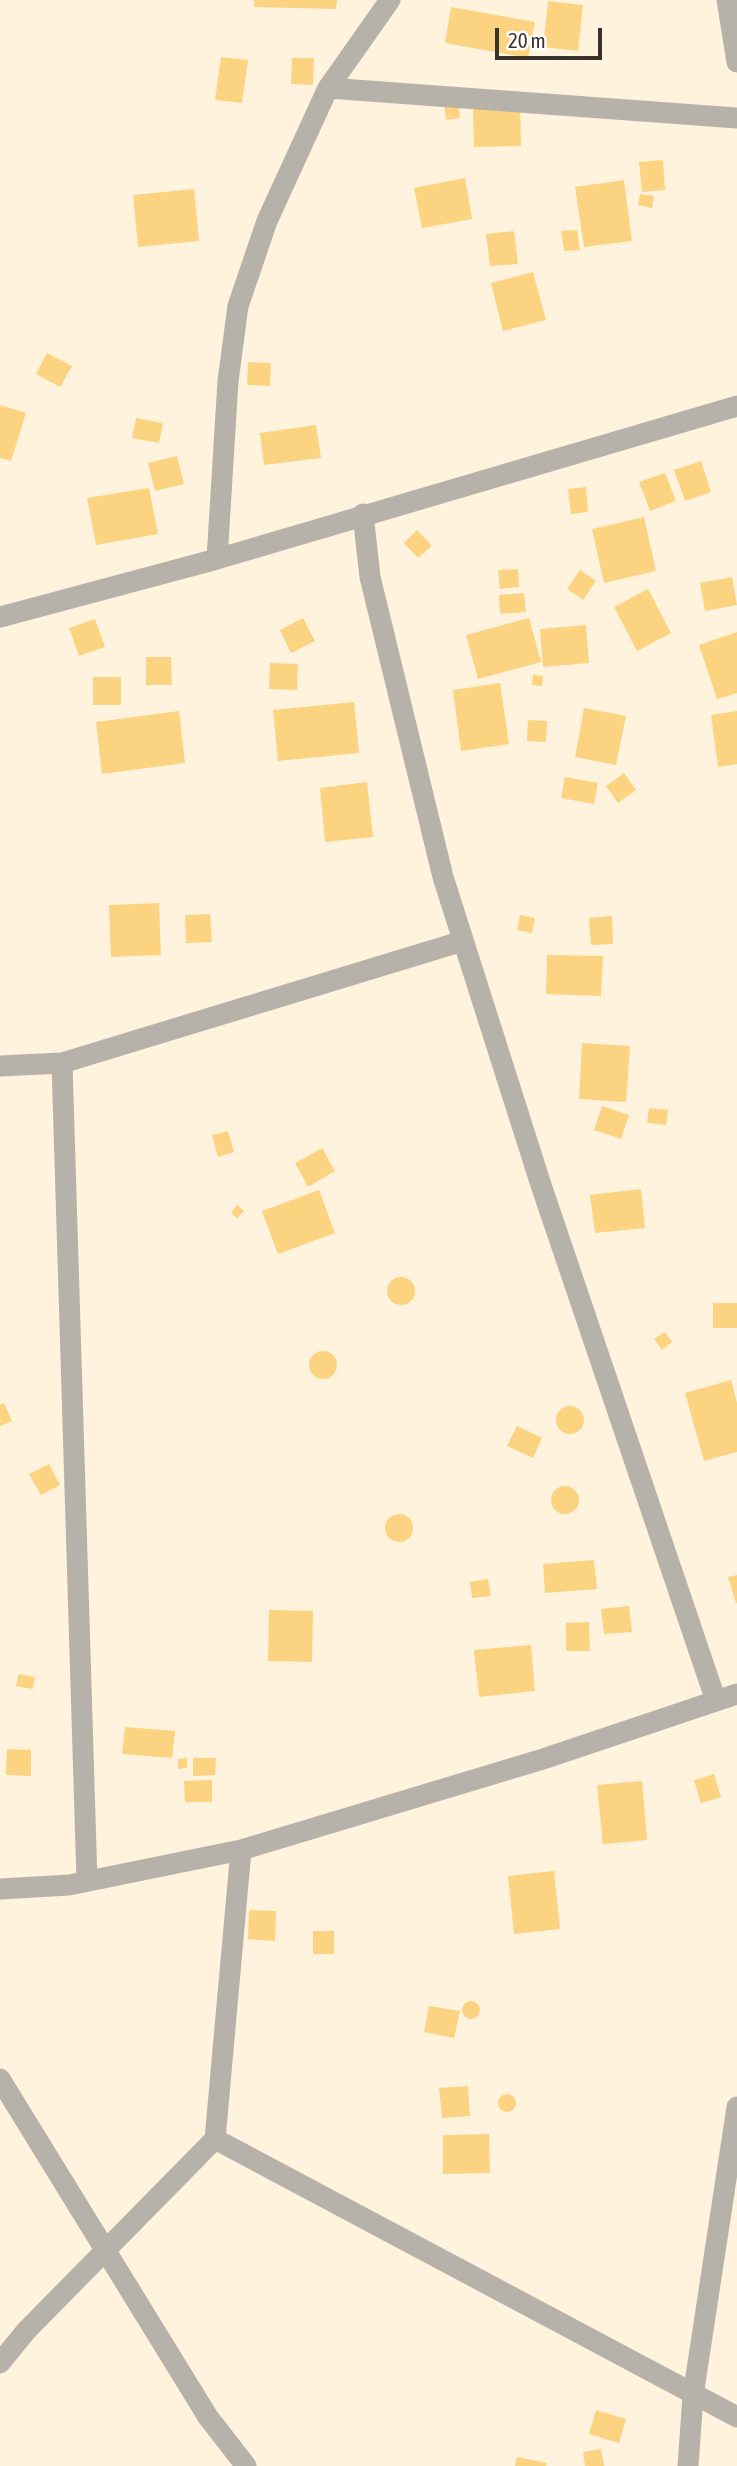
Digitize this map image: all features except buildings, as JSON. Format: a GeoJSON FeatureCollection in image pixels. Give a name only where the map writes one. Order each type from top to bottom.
{"type":"FeatureCollection","features":[{"type":"Feature","properties":{"kind":"street"},"geometry":{"type":"LineString","coordinates":[[218,559],[228,381],[238,306],[267,221],[328,88],[390,0]]}},
{"type":"Feature","properties":{"kind":"street"},"geometry":{"type":"LineString","coordinates":[[727,0],[737,62]]}},
{"type":"Feature","properties":{"kind":"street"},"geometry":{"type":"LineString","coordinates":[[328,88],[737,118]]}},
{"type":"Feature","properties":{"kind":"street"},"geometry":{"type":"LineString","coordinates":[[0,617],[218,559],[363,514],[737,406]]}},
{"type":"Feature","properties":{"kind":"street"},"geometry":{"type":"LineString","coordinates":[[363,514],[370,577],[443,877],[545,1198],[716,1701]]}},
{"type":"Feature","properties":{"kind":"street"},"geometry":{"type":"LineString","coordinates":[[0,1066],[62,1063],[463,941]]}},
{"type":"Feature","properties":{"kind":"street"},"geometry":{"type":"LineString","coordinates":[[62,1063],[87,1881]]}},
{"type":"Feature","properties":{"kind":"street"},"geometry":{"type":"LineString","coordinates":[[0,1889],[87,1881],[240,1850],[543,1759],[737,1693]]}},
{"type":"Feature","properties":{"kind":"street"},"geometry":{"type":"LineString","coordinates":[[0,2363],[26,2331],[215,2140],[240,1850]]}},
{"type":"Feature","properties":{"kind":"street"},"geometry":{"type":"LineString","coordinates":[[0,2079],[208,2417],[246,2466]]}},
{"type":"Feature","properties":{"kind":"street"},"geometry":{"type":"LineString","coordinates":[[688,2466],[693,2396],[737,2107]]}},
{"type":"Feature","properties":{"kind":"street"},"geometry":{"type":"LineString","coordinates":[[215,2140],[737,2417]]}}]}
